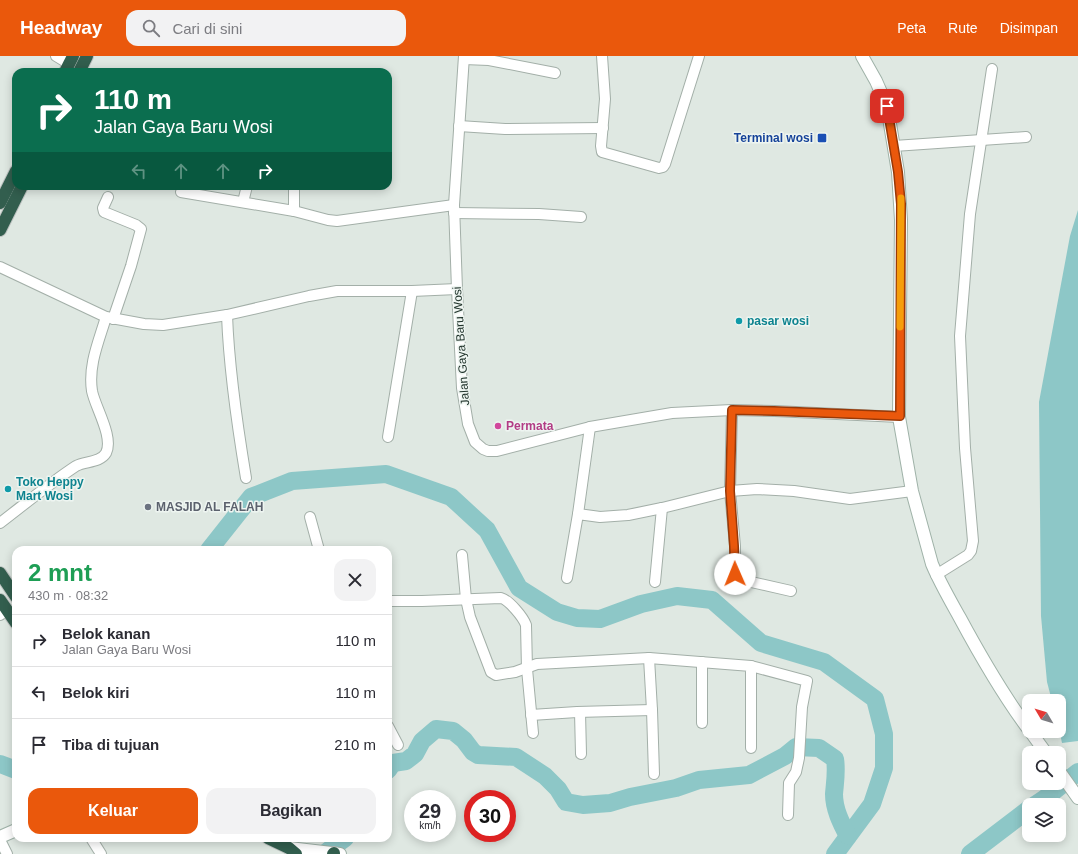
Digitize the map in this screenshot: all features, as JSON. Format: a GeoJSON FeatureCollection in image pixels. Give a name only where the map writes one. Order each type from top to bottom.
{"type":"FeatureCollection","features":[{"type":"Feature","properties":{"kind":"highway"},"geometry":{"type":"LineString","coordinates":[[75,68],[87,56]]}},
{"type":"Feature","properties":{"kind":"highway"},"geometry":{"type":"LineString","coordinates":[[0,203],[12,179]]}},
{"type":"Feature","properties":{"kind":"highway"},"geometry":{"type":"LineString","coordinates":[[0,230],[20,190]]}},
{"type":"Feature","properties":{"kind":"highway"},"geometry":{"type":"LineString","coordinates":[[0,573],[12,591]]}},
{"type":"Feature","properties":{"kind":"highway"},"geometry":{"type":"LineString","coordinates":[[2,609],[12,619]]}},
{"type":"Feature","properties":{"kind":"highway"},"geometry":{"type":"LineString","coordinates":[[276,842],[293,851]]}},
{"type":"Feature","properties":{"kind":"street"},"geometry":{"type":"LineString","coordinates":[[56,56],[75,68]]}},
{"type":"Feature","properties":{"kind":"street"},"geometry":{"type":"LineString","coordinates":[[602,56],[605,99],[601,146],[602,152],[659,168],[662,167],[699,56]]}},
{"type":"Feature","properties":{"kind":"street"},"geometry":{"type":"LineString","coordinates":[[862,56],[876,81],[887,106],[894,146],[901,204],[900,416],[912,491],[936,575],[1004,695],[1022,721]]}},
{"type":"Feature","properties":{"kind":"street"},"geometry":{"type":"LineString","coordinates":[[464,58],[489,60],[555,73]]}},
{"type":"Feature","properties":{"kind":"street","name":"Jalan Gaya Baru Wosi"},"geometry":{"type":"LineString","coordinates":[[464,58],[454,209],[462,388],[468,424],[473,439],[478,446],[488,451],[496,451],[590,427],[662,414],[732,410],[900,416]]}},
{"type":"Feature","properties":{"kind":"street"},"geometry":{"type":"LineString","coordinates":[[936,575],[968,554],[972,547],[973,541],[964,448],[960,336],[967,239],[992,69]]}},
{"type":"Feature","properties":{"kind":"street"},"geometry":{"type":"LineString","coordinates":[[459,126],[506,129],[603,128]]}},
{"type":"Feature","properties":{"kind":"street"},"geometry":{"type":"LineString","coordinates":[[894,146],[1026,137]]}},
{"type":"Feature","properties":{"kind":"street"},"geometry":{"type":"LineString","coordinates":[[242,202],[246,190]]}},
{"type":"Feature","properties":{"kind":"street"},"geometry":{"type":"LineString","coordinates":[[294,190],[294,211]]}},
{"type":"Feature","properties":{"kind":"street"},"geometry":{"type":"LineString","coordinates":[[181,192],[294,211],[337,221],[454,209],[581,217]]}},
{"type":"Feature","properties":{"kind":"street"},"geometry":{"type":"LineString","coordinates":[[0,522],[78,465],[100,459],[107,451],[106,433],[92,393],[92,363],[131,266],[140,229],[136,225],[104,212],[103,208],[108,197]]}},
{"type":"Feature","properties":{"kind":"street"},"geometry":{"type":"LineString","coordinates":[[0,268],[110,318],[144,324],[163,325],[227,315],[337,291],[412,292],[457,289]]}},
{"type":"Feature","properties":{"kind":"street"},"geometry":{"type":"LineString","coordinates":[[388,437],[412,292]]}},
{"type":"Feature","properties":{"kind":"street"},"geometry":{"type":"LineString","coordinates":[[227,315],[232,392],[246,478]]}},
{"type":"Feature","properties":{"kind":"street"},"geometry":{"type":"LineString","coordinates":[[732,410],[730,491],[736,578],[791,591]]}},
{"type":"Feature","properties":{"kind":"street"},"geometry":{"type":"LineString","coordinates":[[567,578],[578,514],[590,427]]}},
{"type":"Feature","properties":{"kind":"street"},"geometry":{"type":"LineString","coordinates":[[578,514],[600,517],[628,515],[730,491],[757,489],[794,491],[850,499],[912,491]]}},
{"type":"Feature","properties":{"kind":"street"},"geometry":{"type":"LineString","coordinates":[[655,582],[662,508]]}},
{"type":"Feature","properties":{"kind":"street"},"geometry":{"type":"LineString","coordinates":[[310,517],[318,546]]}},
{"type":"Feature","properties":{"kind":"street"},"geometry":{"type":"LineString","coordinates":[[462,555],[466,599],[470,617],[491,672],[496,675],[527,669],[537,664],[648,658],[751,666],[807,681],[802,707],[799,758],[796,772],[789,783],[788,815]]}},
{"type":"Feature","properties":{"kind":"street"},"geometry":{"type":"LineString","coordinates":[[392,601],[501,598],[508,600],[525,622],[527,669],[533,733]]}},
{"type":"Feature","properties":{"kind":"street"},"geometry":{"type":"LineString","coordinates":[[648,658],[652,710],[654,774]]}},
{"type":"Feature","properties":{"kind":"street"},"geometry":{"type":"LineString","coordinates":[[702,662],[702,723]]}},
{"type":"Feature","properties":{"kind":"street"},"geometry":{"type":"LineString","coordinates":[[751,666],[751,748]]}},
{"type":"Feature","properties":{"kind":"street"},"geometry":{"type":"LineString","coordinates":[[531,715],[652,710]]}},
{"type":"Feature","properties":{"kind":"street"},"geometry":{"type":"LineString","coordinates":[[580,712],[581,754]]}},
{"type":"Feature","properties":{"kind":"street"},"geometry":{"type":"LineString","coordinates":[[392,734],[398,745]]}},
{"type":"Feature","properties":{"kind":"street"},"geometry":{"type":"LineString","coordinates":[[1034,738],[1041,746]]}},
{"type":"Feature","properties":{"kind":"street"},"geometry":{"type":"LineString","coordinates":[[1066,781],[1078,798]]}},
{"type":"Feature","properties":{"kind":"street"},"geometry":{"type":"LineString","coordinates":[[7,854],[0,838],[12,832]]}},
{"type":"Feature","properties":{"kind":"street"},"geometry":{"type":"LineString","coordinates":[[94,842],[101,854]]}},
{"type":"Feature","properties":{"kind":"street"},"geometry":{"type":"LineString","coordinates":[[293,851],[336,854]]}},
{"type":"Feature","properties":{"kind":"water"},"geometry":{"type":"Polygon","coordinates":[[[1078,210],[1078,741],[1062,743],[1061,738],[1066,738],[1066,694],[1050,694],[1047,682],[1041,616],[1039,402],[1070,236],[1078,210]]]}},
{"type":"Feature","properties":{"kind":"waterway"},"geometry":{"type":"LineString","coordinates":[[212,546],[251,497],[292,481],[386,474],[451,497],[487,530],[519,588],[557,612],[577,618],[600,619],[641,604],[677,596],[712,600],[761,643],[824,662],[875,699],[884,734],[884,768],[872,804],[835,854]]}},
{"type":"Feature","properties":{"kind":"waterway"},"geometry":{"type":"LineString","coordinates":[[392,764],[406,761],[415,754],[422,741],[436,729],[453,731],[464,740],[473,752],[478,755],[516,757],[545,776],[558,789],[566,802],[583,805],[610,803],[630,797],[676,788],[699,780],[749,775],[785,756],[796,747],[819,748],[835,759],[835,805],[840,821],[848,836]]}},
{"type":"Feature","properties":{"kind":"waterway"},"geometry":{"type":"LineString","coordinates":[[0,764],[12,768]]}},
{"type":"Feature","properties":{"kind":"waterway"},"geometry":{"type":"LineString","coordinates":[[1045,798],[1078,772]]}},
{"type":"Feature","properties":{"kind":"waterway"},"geometry":{"type":"LineString","coordinates":[[970,854],[1022,814]]}},
{"type":"Feature","properties":{"kind":"waterway"},"geometry":{"type":"LineString","coordinates":[[324,854],[340,842]]}},
{"type":"Feature","properties":{"kind":"slow traffic"},"geometry":{"type":"LineString","coordinates":[[900,327],[901,198]]}},
{"type":"Feature","properties":{"kind":"place","name":"Terminal wosi"},"geometry":{"type":"Point","coordinates":[822,138]}},
{"type":"Feature","properties":{"kind":"place","name":"pasar wosi"},"geometry":{"type":"Point","coordinates":[739,321]}},
{"type":"Feature","properties":{"kind":"place","name":"Permata"},"geometry":{"type":"Point","coordinates":[498,426]}},
{"type":"Feature","properties":{"kind":"place","name":"Toko Heppy Mart Wosi"},"geometry":{"type":"Point","coordinates":[8,489]}},
{"type":"Feature","properties":{"kind":"place","name":"MASJID AL FALAH"},"geometry":{"type":"Point","coordinates":[148,507]}},
{"type":"Feature","properties":{"kind":"route"},"geometry":{"type":"LineString","coordinates":[[735,574],[730,491],[732,410],[900,416],[901,204],[891,122],[887,106]]}}]}
